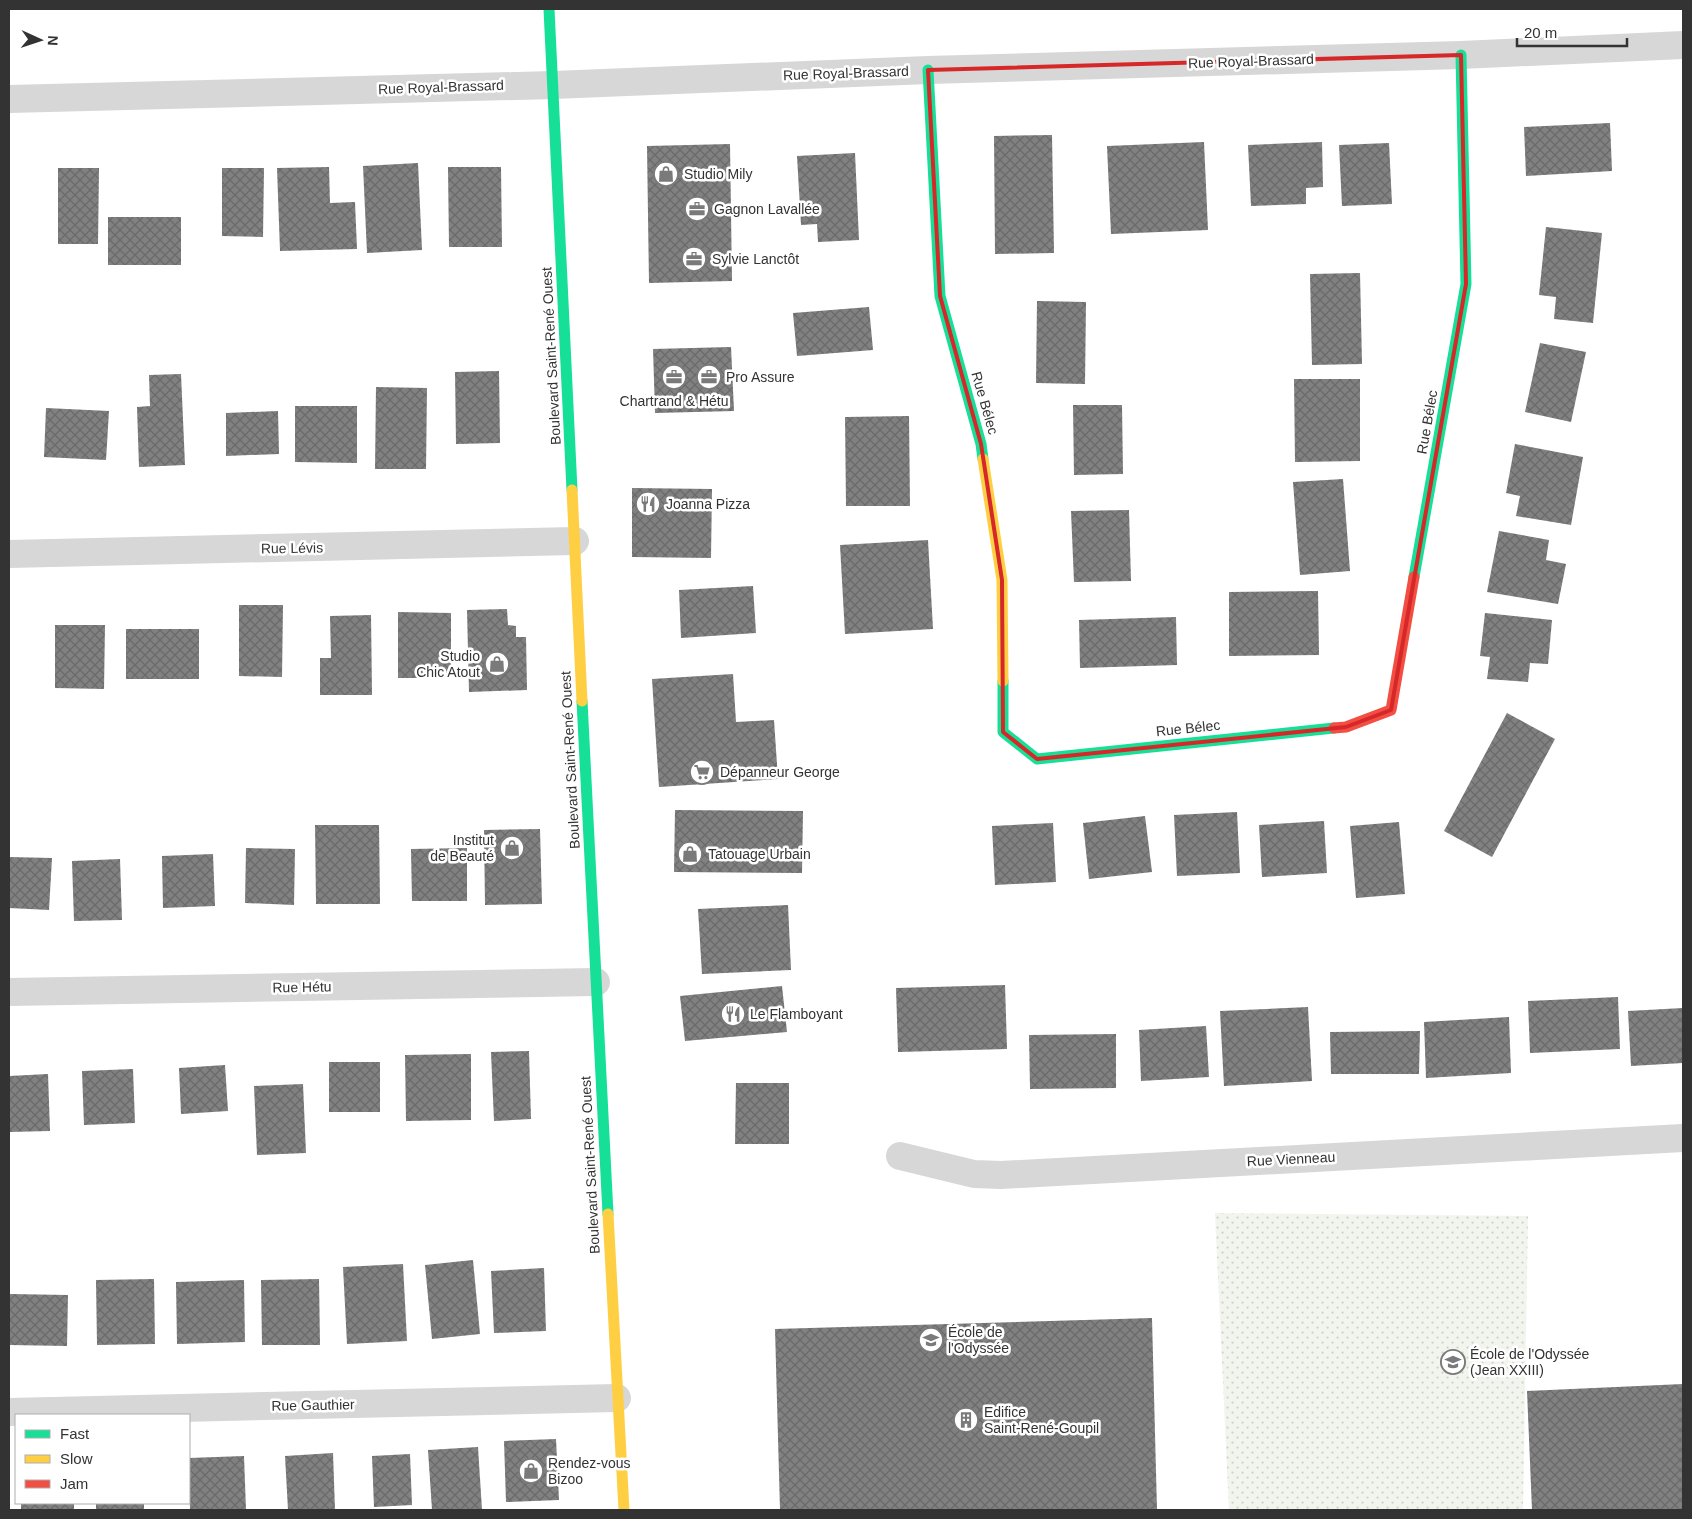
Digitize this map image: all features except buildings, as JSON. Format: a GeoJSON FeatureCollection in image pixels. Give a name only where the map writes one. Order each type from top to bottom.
{"type":"FeatureCollection","features":[{"type":"Feature","properties":{"kind":"street","name":"Boulevard Saint-René Ouest"},"geometry":{"type":"LineString","coordinates":[[549,9],[596,982],[624,1510]]}},
{"type":"Feature","properties":{"kind":"street","name":"Rue Royal-Brassard"},"geometry":{"type":"LineString","coordinates":[[9,99],[1462,55],[1683,45]]}},
{"type":"Feature","properties":{"kind":"street","name":"Rue Bélec"},"geometry":{"type":"LineString","coordinates":[[928,70],[940,296],[981,444],[1002,580],[1004,732],[1036,759],[1346,727],[1391,710],[1466,284],[1462,55]]}},
{"type":"Feature","properties":{"kind":"street","name":"Rue Lévis"},"geometry":{"type":"LineString","coordinates":[[9,554],[575,541]]}},
{"type":"Feature","properties":{"kind":"street","name":"Rue Hétu"},"geometry":{"type":"LineString","coordinates":[[9,992],[596,982]]}},
{"type":"Feature","properties":{"kind":"street","name":"Rue Vienneau"},"geometry":{"type":"LineString","coordinates":[[900,1156],[974,1174],[1001,1175],[1683,1138]]}},
{"type":"Feature","properties":{"kind":"street","name":"Rue Gauthier"},"geometry":{"type":"LineString","coordinates":[[9,1412],[617,1398]]}},
{"type":"Feature","properties":{"kind":"highlighted area"},"geometry":{"type":"Polygon","coordinates":[[[1461,55],[1466,284],[1391,710],[1346,727],[1037,759],[1003,732],[1002,580],[981,444],[940,296],[928,70],[1461,55]]]}},
{"type":"Feature","properties":{"kind":"shaded area","name":"École de l'Odyssée (Jean XXIII)"},"geometry":{"type":"Polygon","coordinates":[[[1215,1213],[1528,1216],[1523,1510],[1229,1510],[1215,1213]]]}},
{"type":"Feature","properties":{"kind":"traffic: fast"},"geometry":{"type":"LineString","coordinates":[[549,9],[572,490]]}},
{"type":"Feature","properties":{"kind":"traffic: fast"},"geometry":{"type":"LineString","coordinates":[[1414,577],[1466,284],[1461,55]]}},
{"type":"Feature","properties":{"kind":"traffic: fast"},"geometry":{"type":"LineString","coordinates":[[928,70],[940,296],[981,444],[983,459]]}},
{"type":"Feature","properties":{"kind":"traffic: fast"},"geometry":{"type":"LineString","coordinates":[[1003,681],[1003,732],[1037,759],[1334,728]]}},
{"type":"Feature","properties":{"kind":"traffic: fast"},"geometry":{"type":"LineString","coordinates":[[582,701],[608,1214]]}},
{"type":"Feature","properties":{"kind":"traffic: slow"},"geometry":{"type":"LineString","coordinates":[[983,459],[1002,580],[1003,681]]}},
{"type":"Feature","properties":{"kind":"traffic: slow"},"geometry":{"type":"LineString","coordinates":[[572,490],[582,701]]}},
{"type":"Feature","properties":{"kind":"traffic: slow"},"geometry":{"type":"LineString","coordinates":[[608,1214],[624,1510]]}},
{"type":"Feature","properties":{"kind":"traffic: jam"},"geometry":{"type":"LineString","coordinates":[[1334,728],[1346,727],[1391,710],[1414,577]]}},
{"type":"Feature","properties":{"kind":"place","name":"Studio Mily"},"geometry":{"type":"Point","coordinates":[666,174]}},
{"type":"Feature","properties":{"kind":"place","name":"Gagnon Lavallée"},"geometry":{"type":"Point","coordinates":[697,209]}},
{"type":"Feature","properties":{"kind":"place","name":"Sylvie Lanctôt"},"geometry":{"type":"Point","coordinates":[694,259]}},
{"type":"Feature","properties":{"kind":"place","name":"Chartrand & Hétu"},"geometry":{"type":"Point","coordinates":[674,377]}},
{"type":"Feature","properties":{"kind":"place","name":"Pro Assure"},"geometry":{"type":"Point","coordinates":[709,377]}},
{"type":"Feature","properties":{"kind":"place","name":"Joanna Pizza"},"geometry":{"type":"Point","coordinates":[648,504]}},
{"type":"Feature","properties":{"kind":"place","name":"Studio Chic Atout"},"geometry":{"type":"Point","coordinates":[497,664]}},
{"type":"Feature","properties":{"kind":"place","name":"Dépanneur George"},"geometry":{"type":"Point","coordinates":[702,772]}},
{"type":"Feature","properties":{"kind":"place","name":"Institut de Beauté"},"geometry":{"type":"Point","coordinates":[512,848]}},
{"type":"Feature","properties":{"kind":"place","name":"Tatouage Urbain"},"geometry":{"type":"Point","coordinates":[690,854]}},
{"type":"Feature","properties":{"kind":"place","name":"Le Flamboyant"},"geometry":{"type":"Point","coordinates":[733,1014]}},
{"type":"Feature","properties":{"kind":"place","name":"École de l'Odyssée"},"geometry":{"type":"Point","coordinates":[931,1340]}},
{"type":"Feature","properties":{"kind":"place","name":"École de l'Odyssée (Jean XXIII)"},"geometry":{"type":"Point","coordinates":[1453,1362]}},
{"type":"Feature","properties":{"kind":"place","name":"Edifice Saint-René-Goupil"},"geometry":{"type":"Point","coordinates":[966,1420]}},
{"type":"Feature","properties":{"kind":"place","name":"Rendez-vous Bizoo"},"geometry":{"type":"Point","coordinates":[531,1471]}}]}
